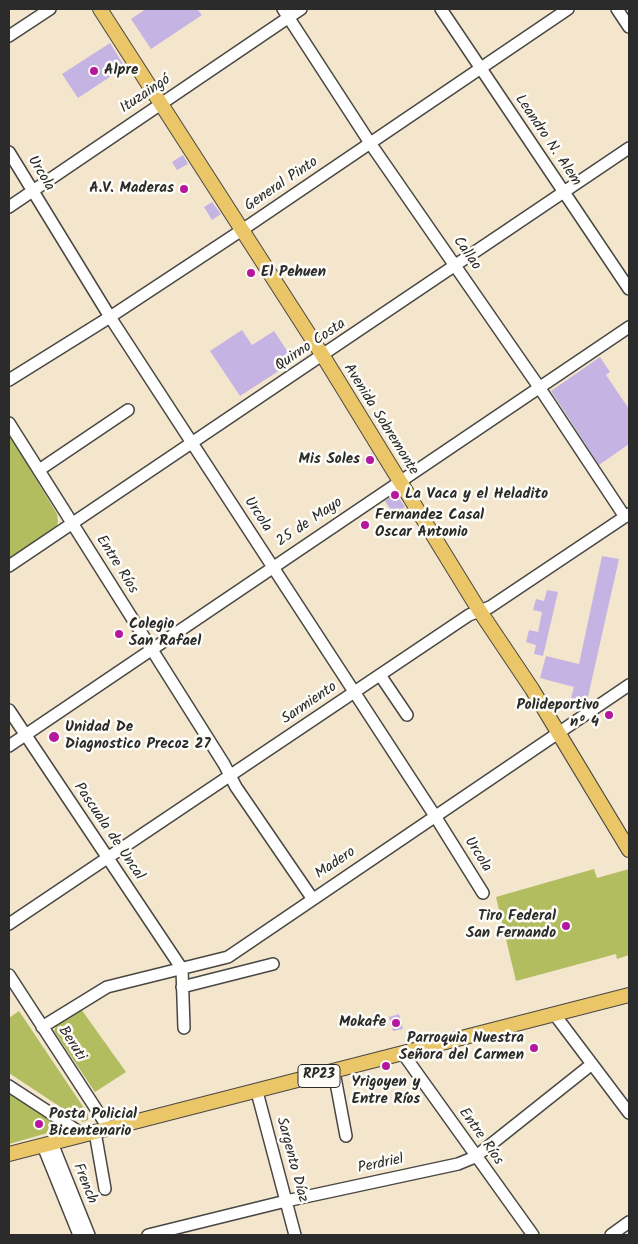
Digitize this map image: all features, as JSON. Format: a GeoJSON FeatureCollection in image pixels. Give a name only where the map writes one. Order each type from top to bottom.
{"type":"FeatureCollection","features":[{"type":"Feature","properties":{"kind":"main road","name":"Avenida Sobremonte"},"geometry":{"type":"LineString","coordinates":[[100,9],[323,356],[629,850]]}},
{"type":"Feature","properties":{"kind":"main road","name":"RP23"},"geometry":{"type":"LineString","coordinates":[[9,1154],[257,1092],[629,995]]}},
{"type":"Feature","properties":{"kind":"street"},"geometry":{"type":"LineString","coordinates":[[9,36],[50,9]]}},
{"type":"Feature","properties":{"kind":"street","name":"Ituzaingó"},"geometry":{"type":"LineString","coordinates":[[9,206],[161,104],[286,13],[301,9]]}},
{"type":"Feature","properties":{"kind":"street","name":"Leandro N. Alem"},"geometry":{"type":"LineString","coordinates":[[441,9],[629,289]]}},
{"type":"Feature","properties":{"kind":"street","name":"General Pinto"},"geometry":{"type":"LineString","coordinates":[[9,380],[110,317],[242,230],[568,9]]}},
{"type":"Feature","properties":{"kind":"street"},"geometry":{"type":"LineString","coordinates":[[617,9],[629,27]]}},
{"type":"Feature","properties":{"kind":"street","name":"Callao"},"geometry":{"type":"LineString","coordinates":[[286,13],[370,143],[627,515]]}},
{"type":"Feature","properties":{"kind":"street","name":"Quirno Costa"},"geometry":{"type":"LineString","coordinates":[[9,566],[629,148]]}},
{"type":"Feature","properties":{"kind":"street","name":"Urcola"},"geometry":{"type":"LineString","coordinates":[[9,152],[110,317],[355,692],[483,893]]}},
{"type":"Feature","properties":{"kind":"street","name":"25 de Mayo"},"geometry":{"type":"LineString","coordinates":[[9,746],[629,327]]}},
{"type":"Feature","properties":{"kind":"street"},"geometry":{"type":"LineString","coordinates":[[39,470],[128,410]]}},
{"type":"Feature","properties":{"kind":"street","name":"Entre Ríos"},"geometry":{"type":"LineString","coordinates":[[9,423],[230,776],[312,898]]}},
{"type":"Feature","properties":{"kind":"street","name":"Sarmiento"},"geometry":{"type":"LineString","coordinates":[[9,924],[469,615],[479,610],[490,608],[627,515]]}},
{"type":"Feature","properties":{"kind":"street"},"geometry":{"type":"LineString","coordinates":[[380,675],[407,715]]}},
{"type":"Feature","properties":{"kind":"street","name":"Madero"},"geometry":{"type":"LineString","coordinates":[[42,1028],[107,987],[182,970],[228,957],[312,898],[629,685]]}},
{"type":"Feature","properties":{"kind":"street","name":"Pascuala de Uncal"},"geometry":{"type":"LineString","coordinates":[[9,710],[182,970]]}},
{"type":"Feature","properties":{"kind":"street"},"geometry":{"type":"LineString","coordinates":[[182,987],[273,964]]}},
{"type":"Feature","properties":{"kind":"street"},"geometry":{"type":"LineString","coordinates":[[182,970],[184,1028]]}},
{"type":"Feature","properties":{"kind":"street","name":"Beruti"},"geometry":{"type":"LineString","coordinates":[[9,975],[42,1028],[96,1132]]}},
{"type":"Feature","properties":{"kind":"street"},"geometry":{"type":"LineString","coordinates":[[9,998],[19,991]]}},
{"type":"Feature","properties":{"kind":"street"},"geometry":{"type":"LineString","coordinates":[[555,1015],[629,1113]]}},
{"type":"Feature","properties":{"kind":"street","name":"Entre Ríos"},"geometry":{"type":"LineString","coordinates":[[404,1054],[475,1157],[533,1235]]}},
{"type":"Feature","properties":{"kind":"street","name":"Perdriel"},"geometry":{"type":"LineString","coordinates":[[148,1235],[286,1200],[458,1164],[475,1157],[592,1064]]}},
{"type":"Feature","properties":{"kind":"street"},"geometry":{"type":"LineString","coordinates":[[334,1072],[346,1136]]}},
{"type":"Feature","properties":{"kind":"street"},"geometry":{"type":"LineString","coordinates":[[9,1086],[96,1132],[105,1189]]}},
{"type":"Feature","properties":{"kind":"street","name":"Sargento Díaz"},"geometry":{"type":"LineString","coordinates":[[257,1092],[295,1235]]}},
{"type":"Feature","properties":{"kind":"street","name":"French"},"geometry":{"type":"LineString","coordinates":[[47,1145],[79,1235]]}},
{"type":"Feature","properties":{"kind":"street","name":"French"},"geometry":{"type":"LineString","coordinates":[[47,1145],[89,1235]]}},
{"type":"Feature","properties":{"kind":"street"},"geometry":{"type":"LineString","coordinates":[[611,1235],[629,1222]]}},
{"type":"Feature","properties":{"kind":"green space"},"geometry":{"type":"Polygon","coordinates":[[[9,434],[57,514],[58,522],[55,530],[9,561],[9,434]]]}},
{"type":"Feature","properties":{"kind":"green space","name":"Tiro Federal San Fernando"},"geometry":{"type":"Polygon","coordinates":[[[594,869],[597,878],[629,869],[629,955],[617,959],[616,954],[516,981],[496,897],[594,869]]]}},
{"type":"Feature","properties":{"kind":"green space"},"geometry":{"type":"Polygon","coordinates":[[[81,1009],[126,1072],[95,1092],[54,1031],[56,1026],[81,1009]]]}},
{"type":"Feature","properties":{"kind":"green space"},"geometry":{"type":"Polygon","coordinates":[[[19,1011],[88,1114],[88,1120],[83,1122],[9,1073],[9,1018],[19,1011]]]}},
{"type":"Feature","properties":{"kind":"green space"},"geometry":{"type":"Polygon","coordinates":[[[9,1092],[57,1124],[58,1130],[9,1144],[9,1092]]]}},
{"type":"Feature","properties":{"kind":"building"},"geometry":{"type":"Polygon","coordinates":[[[146,9],[197,9],[202,15],[151,49],[131,19],[146,9]]]}},
{"type":"Feature","properties":{"kind":"building","name":"Alpre"},"geometry":{"type":"Polygon","coordinates":[[[110,43],[125,67],[78,98],[62,74],[110,43]]]}},
{"type":"Feature","properties":{"kind":"building"},"geometry":{"type":"Polygon","coordinates":[[[183,155],[188,164],[177,170],[172,162],[183,155]]]}},
{"type":"Feature","properties":{"kind":"building"},"geometry":{"type":"Polygon","coordinates":[[[212,202],[221,214],[212,220],[204,207],[212,202]]]}},
{"type":"Feature","properties":{"kind":"building"},"geometry":{"type":"Polygon","coordinates":[[[242,330],[252,345],[274,331],[294,361],[240,396],[210,351],[242,330]]]}},
{"type":"Feature","properties":{"kind":"building"},"geometry":{"type":"Polygon","coordinates":[[[600,357],[610,372],[606,375],[629,409],[629,444],[599,465],[551,391],[600,357]]]}},
{"type":"Feature","properties":{"kind":"building","name":"Mis Soles"},"geometry":{"type":"Polygon","coordinates":[[[372,453],[377,460],[368,466],[363,459],[372,453]]]}},
{"type":"Feature","properties":{"kind":"building"},"geometry":{"type":"Polygon","coordinates":[[[396,493],[405,507],[394,515],[385,501],[396,493]]]}},
{"type":"Feature","properties":{"kind":"building"},"geometry":{"type":"Polygon","coordinates":[[[602,556],[619,559],[587,701],[571,698],[574,687],[540,678],[546,656],[579,664],[602,556]]]}},
{"type":"Feature","properties":{"kind":"building"},"geometry":{"type":"Polygon","coordinates":[[[547,590],[558,592],[543,656],[534,654],[536,645],[526,642],[529,630],[538,632],[542,612],[533,610],[536,599],[544,601],[547,590]]]}},
{"type":"Feature","properties":{"kind":"building","name":"Mokafe"},"geometry":{"type":"Polygon","coordinates":[[[399,1014],[403,1029],[393,1031],[389,1017],[399,1014]]]}},
{"type":"Feature","properties":{"kind":"place","name":"Alpre"},"geometry":{"type":"Point","coordinates":[94,71]}},
{"type":"Feature","properties":{"kind":"place","name":"A.V. Maderas"},"geometry":{"type":"Point","coordinates":[184,189]}},
{"type":"Feature","properties":{"kind":"place","name":"El Pehuen"},"geometry":{"type":"Point","coordinates":[251,273]}},
{"type":"Feature","properties":{"kind":"place","name":"Mis Soles"},"geometry":{"type":"Point","coordinates":[370,460]}},
{"type":"Feature","properties":{"kind":"place","name":"La Vaca y el Heladito"},"geometry":{"type":"Point","coordinates":[395,495]}},
{"type":"Feature","properties":{"kind":"place","name":"Fernandez Casal Oscar Antonio"},"geometry":{"type":"Point","coordinates":[365,525]}},
{"type":"Feature","properties":{"kind":"place","name":"Colegio San Rafael"},"geometry":{"type":"Point","coordinates":[119,634]}},
{"type":"Feature","properties":{"kind":"place","name":"Polideportivo nº 4"},"geometry":{"type":"Point","coordinates":[609,715]}},
{"type":"Feature","properties":{"kind":"place","name":"Unidad De Diagnostico Precoz 27"},"geometry":{"type":"Point","coordinates":[54,737]}},
{"type":"Feature","properties":{"kind":"place","name":"Tiro Federal San Fernando"},"geometry":{"type":"Point","coordinates":[566,926]}},
{"type":"Feature","properties":{"kind":"place","name":"Mokafe"},"geometry":{"type":"Point","coordinates":[396,1023]}},
{"type":"Feature","properties":{"kind":"place","name":"Parroquia Nuestra Señora del Carmen"},"geometry":{"type":"Point","coordinates":[534,1048]}},
{"type":"Feature","properties":{"kind":"place","name":"Yrigoyen y Entre Ríos"},"geometry":{"type":"Point","coordinates":[386,1066]}},
{"type":"Feature","properties":{"kind":"place","name":"Posta Policial Bicentenario"},"geometry":{"type":"Point","coordinates":[39,1124]}}]}
